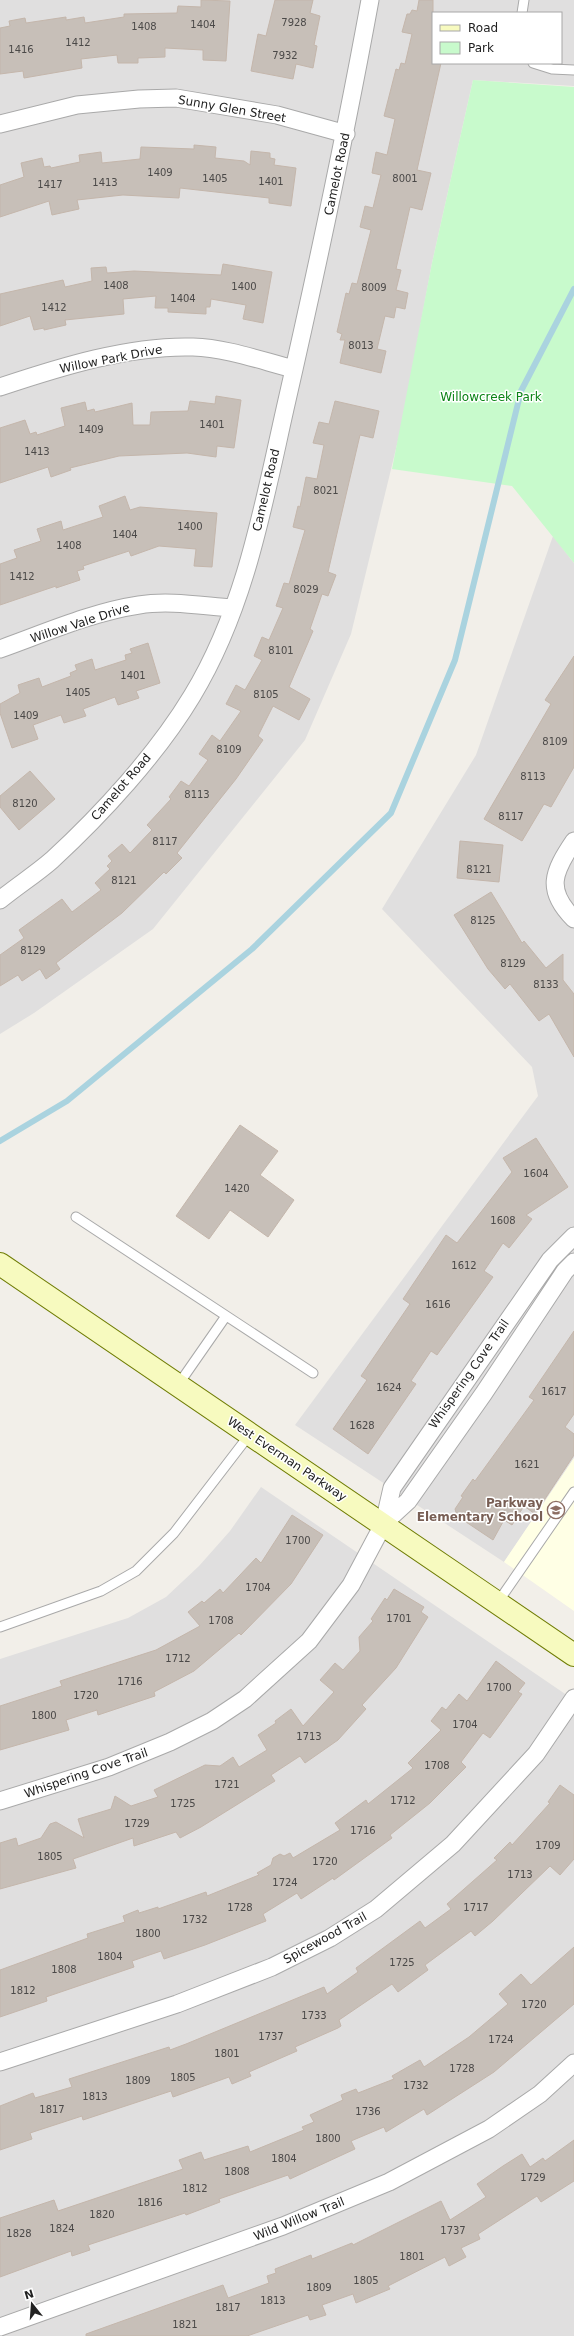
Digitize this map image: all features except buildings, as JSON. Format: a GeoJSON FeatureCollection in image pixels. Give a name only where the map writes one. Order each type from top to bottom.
{"type":"FeatureCollection","features":[{"type":"Feature","properties":{"kind":"street","name":"Camelot Road"},"geometry":{"type":"LineString","coordinates":[[0,900],[50,861],[100,813],[164,737],[199,683],[233,608],[253,547],[294,369],[346,134],[370,0]]}},
{"type":"Feature","properties":{"kind":"street","name":"Sunny Glen Street"},"geometry":{"type":"LineString","coordinates":[[0,124],[77,105],[139,99],[176,98],[277,115],[346,134]]}},
{"type":"Feature","properties":{"kind":"street","name":"Willow Park Drive"},"geometry":{"type":"LineString","coordinates":[[0,386],[75,363],[160,348],[194,347],[222,351],[294,369]]}},
{"type":"Feature","properties":{"kind":"street","name":"Willow Vale Drive"},"geometry":{"type":"LineString","coordinates":[[0,649],[114,610],[140,604],[159,603],[233,608]]}},
{"type":"Feature","properties":{"kind":"street"},"geometry":{"type":"LineString","coordinates":[[574,841],[562,860],[554,887],[562,907],[574,919]]}},
{"type":"Feature","properties":{"kind":"street","name":"Whispering Cove Trail"},"geometry":{"type":"LineString","coordinates":[[0,1802],[109,1767],[170,1742],[212,1721],[245,1699],[309,1641],[351,1585],[384,1523],[392,1488],[428,1433],[529,1289],[550,1260],[574,1236]]}},
{"type":"Feature","properties":{"kind":"street","name":"Whispering Cove Trail"},"geometry":{"type":"LineString","coordinates":[[384,1523],[408,1501],[484,1393],[546,1300],[574,1262]]}},
{"type":"Feature","properties":{"kind":"street","name":"West Everman Parkway"},"geometry":{"type":"LineString","coordinates":[[0,1264],[384,1523],[574,1654]]}},
{"type":"Feature","properties":{"kind":"street"},"geometry":{"type":"LineString","coordinates":[[529,1289],[546,1300]]}},
{"type":"Feature","properties":{"kind":"street"},"geometry":{"type":"LineString","coordinates":[[428,1433],[446,1445]]}},
{"type":"Feature","properties":{"kind":"street","name":"Spicewood Trail"},"geometry":{"type":"LineString","coordinates":[[0,2062],[178,2004],[272,1967],[330,1938],[376,1909],[454,1844],[536,1754],[574,1698]]}},
{"type":"Feature","properties":{"kind":"street","name":"Wild Willow Trail"},"geometry":{"type":"LineString","coordinates":[[0,2327],[283,2226],[389,2182],[489,2129],[540,2094],[574,2063]]}},
{"type":"Feature","properties":{"kind":"lane"},"geometry":{"type":"LineString","coordinates":[[522,12],[524,0]]}},
{"type":"Feature","properties":{"kind":"lane"},"geometry":{"type":"LineString","coordinates":[[536,64],[552,69],[574,70]]}},
{"type":"Feature","properties":{"kind":"lane"},"geometry":{"type":"LineString","coordinates":[[76,1217],[313,1372]]}},
{"type":"Feature","properties":{"kind":"lane"},"geometry":{"type":"LineString","coordinates":[[178,1385],[226,1316]]}},
{"type":"Feature","properties":{"kind":"lane"},"geometry":{"type":"LineString","coordinates":[[0,1627],[101,1591],[136,1571],[174,1533],[250,1434]]}},
{"type":"Feature","properties":{"kind":"lane"},"geometry":{"type":"LineString","coordinates":[[498,1602],[574,1492]]}},
{"type":"Feature","properties":{"kind":"shaded area"},"geometry":{"type":"Polygon","coordinates":[[[0,0],[574,0],[574,86],[473,80],[432,263],[402,424],[351,634],[305,740],[153,929],[34,1013],[0,1034],[0,0]]]}},
{"type":"Feature","properties":{"kind":"shaded area"},"geometry":{"type":"Polygon","coordinates":[[[553,536],[574,563],[574,1458],[504,1562],[295,1425],[538,1096],[532,1067],[382,909],[476,755],[553,536]]]}},
{"type":"Feature","properties":{"kind":"shaded area","name":"Parkway Elementary School"},"geometry":{"type":"Polygon","coordinates":[[[574,1458],[574,1611],[504,1562],[574,1458]]]}},
{"type":"Feature","properties":{"kind":"shaded area"},"geometry":{"type":"Polygon","coordinates":[[[261,1487],[574,1700],[574,2336],[0,2336],[0,1659],[128,1618],[166,1597],[199,1566],[230,1531],[261,1487]]]}},
{"type":"Feature","properties":{"kind":"green space","name":"Willowcreek Park"},"geometry":{"type":"Polygon","coordinates":[[[473,80],[574,87],[574,563],[512,486],[392,469],[432,263],[473,80]]]}},
{"type":"Feature","properties":{"kind":"waterway"},"geometry":{"type":"LineString","coordinates":[[0,1141],[67,1101],[252,949],[391,813],[455,660],[521,391],[574,289]]}},
{"type":"Feature","properties":{"kind":"place","name":"Parkway Elementary School"},"geometry":{"type":"Point","coordinates":[556,1510]}}]}
